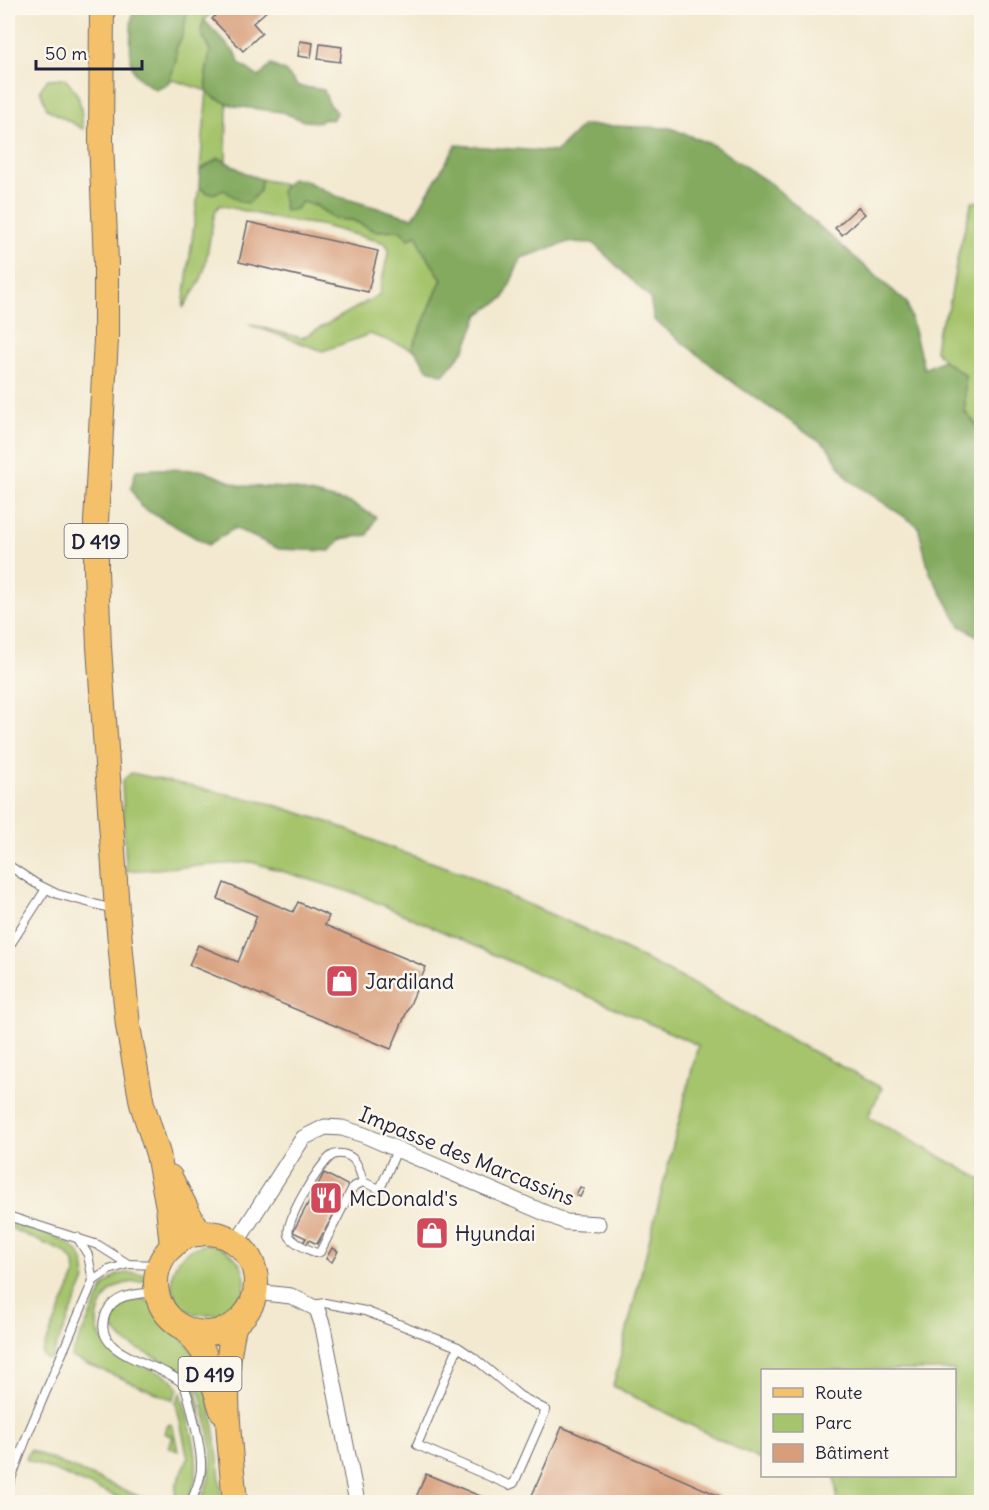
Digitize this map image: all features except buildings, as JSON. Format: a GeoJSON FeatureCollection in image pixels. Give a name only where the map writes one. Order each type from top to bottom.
{"type":"FeatureCollection","features":[{"type":"Feature","properties":{"kind":"main road","name":"D 419"},"geometry":{"type":"LineString","coordinates":[[102,8],[101,140],[106,263],[106,339],[96,522],[96,571],[117,910],[128,1026],[135,1073],[158,1154],[168,1207],[166,1256]]}},
{"type":"Feature","properties":{"kind":"main road","name":"D 419"},"geometry":{"type":"LineString","coordinates":[[158,1154],[199,1234]]}},
{"type":"Feature","properties":{"kind":"main road"},"geometry":{"type":"LineString","coordinates":[[212,1233],[236,1243],[253,1265],[256,1278],[255,1292],[245,1315],[224,1330],[211,1333],[186,1329],[172,1319],[163,1307],[157,1292],[157,1278],[166,1256],[184,1239],[199,1234],[212,1233]]}},
{"type":"Feature","properties":{"kind":"main road","name":"D 419"},"geometry":{"type":"LineString","coordinates":[[235,1324],[230,1348],[227,1424],[235,1503]]}},
{"type":"Feature","properties":{"kind":"main road","name":"D 419"},"geometry":{"type":"LineString","coordinates":[[186,1329],[204,1353],[227,1424]]}},
{"type":"Feature","properties":{"kind":"street","name":"Impasse des Marcassins"},"geometry":{"type":"LineString","coordinates":[[236,1243],[303,1138],[325,1127],[342,1128],[566,1222],[598,1224]]}},
{"type":"Feature","properties":{"kind":"street"},"geometry":{"type":"LineString","coordinates":[[255,1292],[291,1296],[317,1309],[323,1327],[357,1503]]}},
{"type":"Feature","properties":{"kind":"lane"},"geometry":{"type":"LineString","coordinates":[[8,865],[46,889],[117,910]]}},
{"type":"Feature","properties":{"kind":"lane"},"geometry":{"type":"LineString","coordinates":[[8,948],[46,889]]}},
{"type":"Feature","properties":{"kind":"lane"},"geometry":{"type":"LineString","coordinates":[[363,1182],[357,1164],[352,1158],[342,1154],[334,1155],[326,1161],[302,1196],[288,1227],[290,1239],[316,1253],[320,1252],[353,1187],[363,1182],[380,1189],[397,1150]]}},
{"type":"Feature","properties":{"kind":"lane"},"geometry":{"type":"LineString","coordinates":[[8,1216],[98,1245],[128,1264]]}},
{"type":"Feature","properties":{"kind":"lane"},"geometry":{"type":"LineString","coordinates":[[77,1237],[88,1255],[93,1281]]}},
{"type":"Feature","properties":{"kind":"lane"},"geometry":{"type":"LineString","coordinates":[[8,1487],[29,1431],[93,1281],[109,1270],[166,1256]]}},
{"type":"Feature","properties":{"kind":"lane"},"geometry":{"type":"LineString","coordinates":[[157,1292],[124,1296],[110,1304],[104,1320],[105,1335],[116,1350],[171,1375],[184,1384],[201,1462],[200,1480],[191,1503]]}},
{"type":"Feature","properties":{"kind":"lane"},"geometry":{"type":"LineString","coordinates":[[313,1305],[325,1303],[365,1311],[458,1347],[474,1357],[520,1396],[546,1410],[514,1484],[509,1485],[417,1445],[458,1347]]}},
{"type":"Feature","properties":{"kind":"green space"},"geometry":{"type":"Polygon","coordinates":[[[133,8],[188,8],[182,36],[176,49],[176,61],[168,84],[155,89],[138,77],[133,70],[130,45],[133,8]]]}},
{"type":"Feature","properties":{"kind":"green space"},"geometry":{"type":"Polygon","coordinates":[[[188,8],[216,8],[204,20],[201,32],[210,51],[206,74],[215,98],[227,103],[226,163],[219,158],[200,170],[207,91],[170,79],[188,8]]]}},
{"type":"Feature","properties":{"kind":"green space"},"geometry":{"type":"Polygon","coordinates":[[[204,20],[237,55],[239,63],[259,77],[271,65],[285,71],[298,86],[324,90],[329,105],[337,112],[332,120],[304,121],[282,112],[234,106],[215,98],[207,91],[206,74],[210,51],[201,32],[204,20]]]}},
{"type":"Feature","properties":{"kind":"green space"},"geometry":{"type":"Polygon","coordinates":[[[64,78],[77,95],[83,129],[47,109],[40,90],[48,79],[64,78]]]}},
{"type":"Feature","properties":{"kind":"green space"},"geometry":{"type":"Polygon","coordinates":[[[583,125],[670,128],[713,145],[771,184],[907,303],[924,369],[943,360],[965,375],[965,412],[981,430],[981,638],[960,626],[929,571],[918,526],[848,479],[827,446],[739,387],[654,320],[650,298],[593,243],[569,242],[521,258],[504,298],[479,314],[465,349],[443,375],[426,368],[417,352],[412,349],[442,279],[421,248],[417,234],[409,239],[399,230],[375,231],[352,220],[335,219],[315,205],[302,202],[296,209],[285,211],[281,191],[291,179],[304,180],[336,196],[413,218],[456,145],[556,152],[583,125]]]}},
{"type":"Feature","properties":{"kind":"green space"},"geometry":{"type":"Polygon","coordinates":[[[219,158],[261,179],[260,190],[249,203],[241,202],[224,190],[211,193],[199,187],[200,170],[219,158]]]}},
{"type":"Feature","properties":{"kind":"green space"},"geometry":{"type":"Polygon","coordinates":[[[261,179],[286,185],[281,191],[302,202],[316,206],[335,219],[352,220],[375,231],[399,230],[417,233],[421,248],[442,279],[412,349],[370,334],[323,351],[248,324],[302,338],[379,295],[389,249],[385,243],[320,225],[282,220],[220,205],[215,211],[204,271],[200,282],[183,308],[199,187],[206,193],[224,190],[260,190],[261,179]]]}},
{"type":"Feature","properties":{"kind":"green space"},"geometry":{"type":"Polygon","coordinates":[[[981,201],[981,430],[965,412],[965,375],[943,360],[935,350],[938,330],[949,307],[958,254],[972,202],[981,201]]]}},
{"type":"Feature","properties":{"kind":"green space"},"geometry":{"type":"Polygon","coordinates":[[[136,470],[201,470],[241,486],[288,488],[351,503],[376,517],[368,535],[341,539],[330,551],[279,549],[235,528],[208,545],[141,507],[131,488],[136,470]]]}},
{"type":"Feature","properties":{"kind":"green space"},"geometry":{"type":"Polygon","coordinates":[[[131,773],[268,803],[331,823],[399,851],[466,874],[682,978],[882,1088],[868,1117],[981,1179],[981,1502],[838,1502],[834,1477],[956,1477],[956,1369],[761,1369],[761,1460],[613,1386],[698,1045],[360,895],[252,862],[126,871],[122,781],[131,773]]]}},
{"type":"Feature","properties":{"kind":"green space"},"geometry":{"type":"Polygon","coordinates":[[[9,1225],[62,1240],[80,1255],[85,1266],[85,1280],[51,1359],[43,1356],[42,1352],[75,1276],[74,1262],[66,1253],[10,1228],[9,1225]]]}},
{"type":"Feature","properties":{"kind":"green space"},"geometry":{"type":"Polygon","coordinates":[[[208,1244],[231,1253],[238,1262],[245,1282],[243,1293],[237,1303],[227,1312],[195,1315],[176,1297],[172,1286],[172,1275],[183,1255],[194,1248],[208,1244]]]}},
{"type":"Feature","properties":{"kind":"green space"},"geometry":{"type":"Polygon","coordinates":[[[118,1274],[146,1274],[146,1281],[127,1283],[111,1291],[103,1302],[97,1319],[99,1333],[106,1344],[117,1353],[173,1380],[178,1388],[173,1400],[71,1357],[104,1286],[118,1274]]]}},
{"type":"Feature","properties":{"kind":"green space"},"geometry":{"type":"Polygon","coordinates":[[[136,1297],[154,1304],[194,1352],[190,1363],[192,1377],[188,1380],[179,1369],[126,1343],[113,1329],[113,1317],[117,1308],[136,1297]]]}},
{"type":"Feature","properties":{"kind":"green space"},"geometry":{"type":"Polygon","coordinates":[[[196,1362],[212,1412],[222,1502],[201,1502],[209,1480],[212,1456],[196,1362]]]}},
{"type":"Feature","properties":{"kind":"green space"},"geometry":{"type":"Polygon","coordinates":[[[195,1381],[201,1417],[190,1385],[195,1381]]]}},
{"type":"Feature","properties":{"kind":"green space"},"geometry":{"type":"Polygon","coordinates":[[[181,1392],[192,1436],[196,1470],[194,1486],[187,1502],[175,1502],[176,1486],[188,1458],[176,1403],[181,1392]]]}},
{"type":"Feature","properties":{"kind":"green space"},"geometry":{"type":"Polygon","coordinates":[[[170,1424],[173,1427],[178,1451],[169,1447],[173,1437],[164,1433],[170,1424]]]}},
{"type":"Feature","properties":{"kind":"green space"},"geometry":{"type":"Polygon","coordinates":[[[30,1450],[152,1502],[129,1502],[26,1459],[30,1450]]]}},
{"type":"Feature","properties":{"kind":"green space"},"geometry":{"type":"Polygon","coordinates":[[[207,1450],[208,1472],[198,1502],[196,1502],[206,1476],[207,1450]]]}},
{"type":"Feature","properties":{"kind":"place","name":"Jardiland"},"geometry":{"type":"Point","coordinates":[342,981]}},
{"type":"Feature","properties":{"kind":"place","name":"McDonald's"},"geometry":{"type":"Point","coordinates":[326,1198]}},
{"type":"Feature","properties":{"kind":"place","name":"Hyundai"},"geometry":{"type":"Point","coordinates":[432,1233]}}]}
